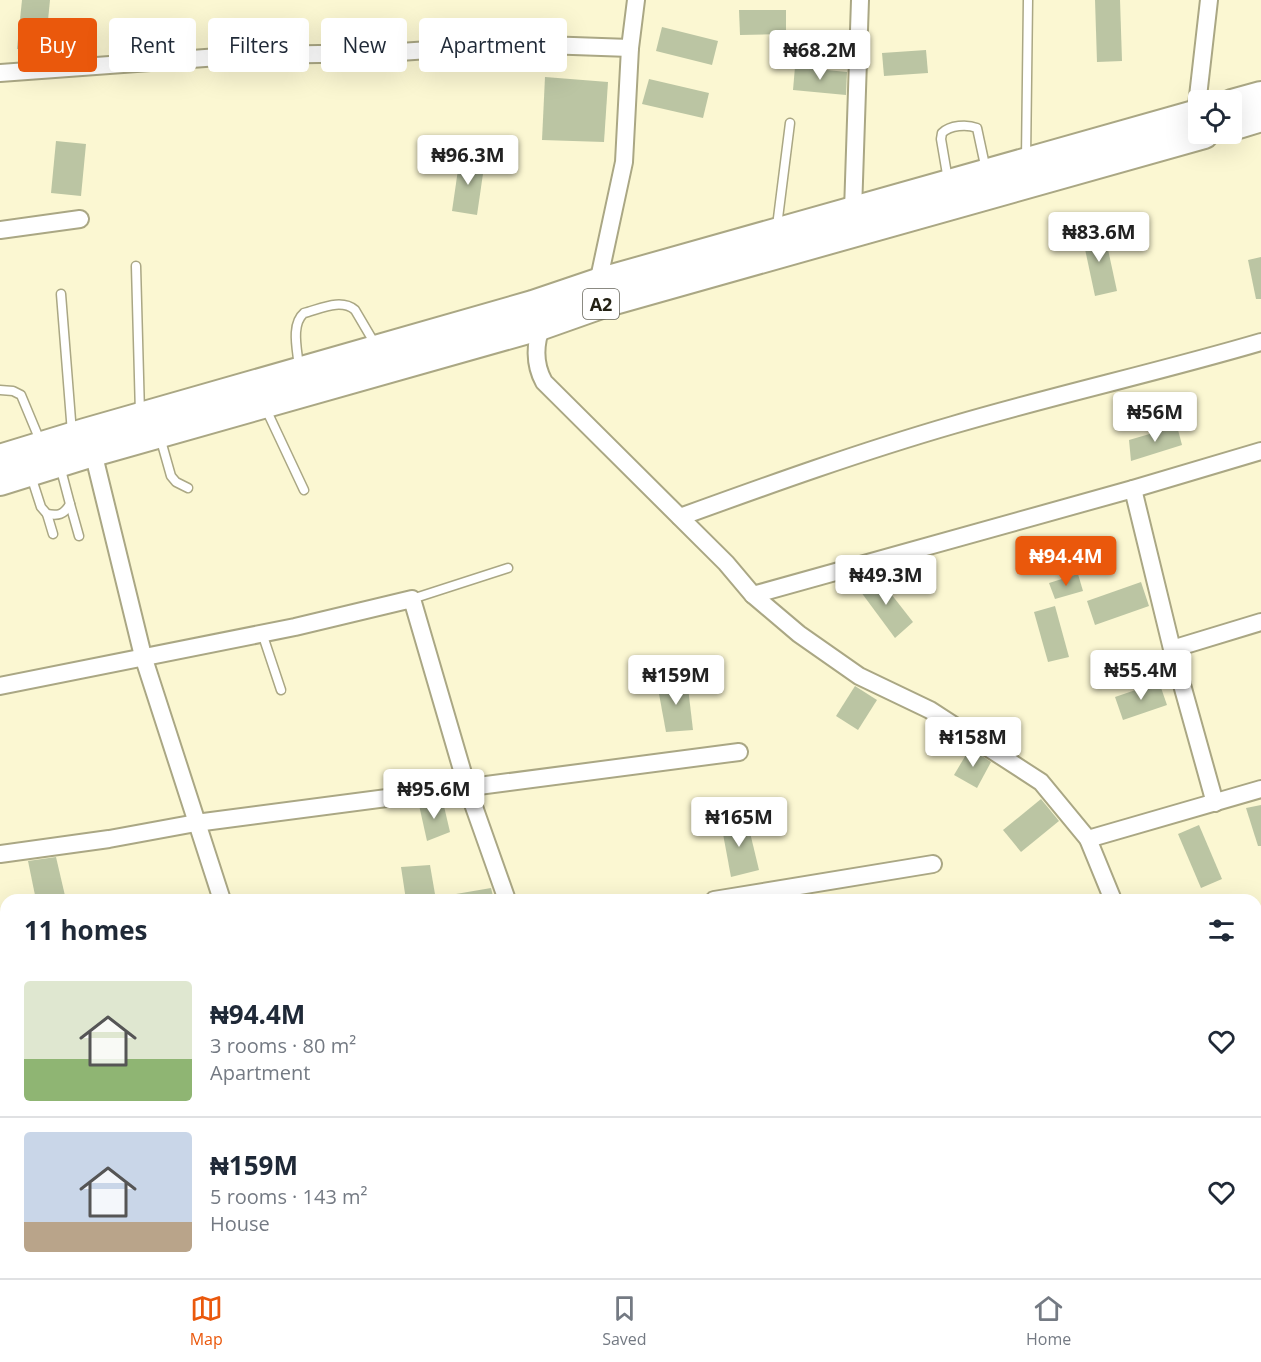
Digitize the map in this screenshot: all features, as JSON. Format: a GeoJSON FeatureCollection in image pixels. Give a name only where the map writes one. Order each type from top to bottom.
{"type":"FeatureCollection","features":[{"type":"Feature","properties":{"kind":"highway"},"geometry":{"type":"LineString","coordinates":[[1242,101],[1261,96]]}},
{"type":"Feature","properties":{"kind":"highway"},"geometry":{"type":"LineString","coordinates":[[1242,123],[1261,117]]}},
{"type":"Feature","properties":{"kind":"highway","name":"A2"},"geometry":{"type":"LineString","coordinates":[[0,459],[51,454],[83,445],[149,425],[299,372],[533,305],[598,283],[1026,162],[1188,123]]}},
{"type":"Feature","properties":{"kind":"highway","name":"A2"},"geometry":{"type":"LineString","coordinates":[[149,425],[263,404],[542,325],[607,302],[1188,123]]}},
{"type":"Feature","properties":{"kind":"highway","name":"A2"},"geometry":{"type":"LineString","coordinates":[[0,481],[29,472],[51,454]]}},
{"type":"Feature","properties":{"kind":"street"},"geometry":{"type":"LineString","coordinates":[[598,283],[624,162],[630,48],[636,0]]}},
{"type":"Feature","properties":{"kind":"street"},"geometry":{"type":"LineString","coordinates":[[853,211],[860,0]]}},
{"type":"Feature","properties":{"kind":"street"},"geometry":{"type":"LineString","coordinates":[[1202,90],[1209,0]]}},
{"type":"Feature","properties":{"kind":"street"},"geometry":{"type":"LineString","coordinates":[[0,73],[246,55],[385,53],[516,44],[630,48]]}},
{"type":"Feature","properties":{"kind":"street"},"geometry":{"type":"LineString","coordinates":[[0,230],[80,219]]}},
{"type":"Feature","properties":{"kind":"street"},"geometry":{"type":"LineString","coordinates":[[542,325],[538,336],[537,370],[544,381],[726,563],[753,595],[799,634],[859,676],[930,710],[1041,782],[1088,839],[1111,894]]}},
{"type":"Feature","properties":{"kind":"street"},"geometry":{"type":"LineString","coordinates":[[680,517],[878,447],[1261,342]]}},
{"type":"Feature","properties":{"kind":"street"},"geometry":{"type":"LineString","coordinates":[[83,445],[143,656],[220,894]]}},
{"type":"Feature","properties":{"kind":"street"},"geometry":{"type":"LineString","coordinates":[[753,595],[1261,451]]}},
{"type":"Feature","properties":{"kind":"street"},"geometry":{"type":"LineString","coordinates":[[1133,489],[1172,649],[1215,803]]}},
{"type":"Feature","properties":{"kind":"street"},"geometry":{"type":"LineString","coordinates":[[0,686],[262,633],[412,599],[467,788],[505,894]]}},
{"type":"Feature","properties":{"kind":"street"},"geometry":{"type":"LineString","coordinates":[[1172,649],[1261,622]]}},
{"type":"Feature","properties":{"kind":"street"},"geometry":{"type":"LineString","coordinates":[[0,854],[109,839],[196,823],[739,752]]}},
{"type":"Feature","properties":{"kind":"street"},"geometry":{"type":"LineString","coordinates":[[1088,839],[1261,789]]}},
{"type":"Feature","properties":{"kind":"street"},"geometry":{"type":"LineString","coordinates":[[750,894],[933,864]]}},
{"type":"Feature","properties":{"kind":"lane"},"geometry":{"type":"LineString","coordinates":[[1026,162],[1028,0]]}},
{"type":"Feature","properties":{"kind":"lane"},"geometry":{"type":"LineString","coordinates":[[776,233],[790,123]]}},
{"type":"Feature","properties":{"kind":"lane"},"geometry":{"type":"LineString","coordinates":[[948,184],[941,139],[942,133],[947,128],[970,125],[977,128],[986,174]]}},
{"type":"Feature","properties":{"kind":"lane"},"geometry":{"type":"LineString","coordinates":[[136,266],[149,425],[171,476],[176,482],[189,488]]}},
{"type":"Feature","properties":{"kind":"lane"},"geometry":{"type":"LineString","coordinates":[[61,294],[70,384],[83,445]]}},
{"type":"Feature","properties":{"kind":"lane"},"geometry":{"type":"LineString","coordinates":[[299,372],[296,325],[304,313],[344,303],[350,306],[355,310],[378,350]]}},
{"type":"Feature","properties":{"kind":"lane"},"geometry":{"type":"LineString","coordinates":[[0,390],[13,391],[21,395],[51,454],[70,501],[79,537]]}},
{"type":"Feature","properties":{"kind":"lane"},"geometry":{"type":"LineString","coordinates":[[263,404],[304,490]]}},
{"type":"Feature","properties":{"kind":"lane"},"geometry":{"type":"LineString","coordinates":[[29,472],[53,534]]}},
{"type":"Feature","properties":{"kind":"lane"},"geometry":{"type":"LineString","coordinates":[[44,510],[60,515],[66,511],[70,501]]}},
{"type":"Feature","properties":{"kind":"lane"},"geometry":{"type":"LineString","coordinates":[[412,599],[508,568]]}},
{"type":"Feature","properties":{"kind":"lane"},"geometry":{"type":"LineString","coordinates":[[262,633],[281,690]]}},
{"type":"Feature","properties":{"kind":"building"},"geometry":{"type":"Polygon","coordinates":[[[22,0],[50,0],[48,18],[20,18],[22,0]]]}},
{"type":"Feature","properties":{"kind":"building"},"geometry":{"type":"Polygon","coordinates":[[[1095,0],[1120,0],[1122,61],[1097,62],[1095,0]]]}},
{"type":"Feature","properties":{"kind":"building"},"geometry":{"type":"Polygon","coordinates":[[[739,10],[786,10],[786,34],[740,35],[739,10]]]}},
{"type":"Feature","properties":{"kind":"building"},"geometry":{"type":"Polygon","coordinates":[[[662,27],[718,41],[712,65],[656,51],[662,27]]]}},
{"type":"Feature","properties":{"kind":"building"},"geometry":{"type":"Polygon","coordinates":[[[926,50],[928,73],[884,76],[882,53],[926,50]]]}},
{"type":"Feature","properties":{"kind":"building"},"geometry":{"type":"Polygon","coordinates":[[[795,67],[847,72],[846,95],[793,90],[795,67]]]}},
{"type":"Feature","properties":{"kind":"building"},"geometry":{"type":"Polygon","coordinates":[[[545,77],[608,82],[604,142],[542,140],[545,77]]]}},
{"type":"Feature","properties":{"kind":"building"},"geometry":{"type":"Polygon","coordinates":[[[649,79],[709,93],[703,118],[642,104],[649,79]]]}},
{"type":"Feature","properties":{"kind":"building"},"geometry":{"type":"Polygon","coordinates":[[[56,141],[86,144],[81,196],[51,193],[56,141]]]}},
{"type":"Feature","properties":{"kind":"building"},"geometry":{"type":"Polygon","coordinates":[[[460,156],[485,160],[477,215],[452,211],[460,156]]]}},
{"type":"Feature","properties":{"kind":"building"},"geometry":{"type":"Polygon","coordinates":[[[1104,231],[1117,291],[1095,296],[1082,235],[1104,231]]]}},
{"type":"Feature","properties":{"kind":"building"},"geometry":{"type":"Polygon","coordinates":[[[1261,257],[1261,299],[1256,299],[1248,260],[1261,257]]]}},
{"type":"Feature","properties":{"kind":"building"},"geometry":{"type":"Polygon","coordinates":[[[1177,426],[1182,445],[1131,461],[1129,440],[1177,426]]]}},
{"type":"Feature","properties":{"kind":"building"},"geometry":{"type":"Polygon","coordinates":[[[1078,574],[1083,591],[1055,599],[1049,583],[1078,574]]]}},
{"type":"Feature","properties":{"kind":"building"},"geometry":{"type":"Polygon","coordinates":[[[877,576],[913,622],[895,638],[858,588],[877,576]]]}},
{"type":"Feature","properties":{"kind":"building"},"geometry":{"type":"Polygon","coordinates":[[[1141,582],[1149,606],[1095,625],[1087,601],[1141,582]]]}},
{"type":"Feature","properties":{"kind":"building"},"geometry":{"type":"Polygon","coordinates":[[[1055,606],[1069,657],[1048,662],[1034,612],[1055,606]]]}},
{"type":"Feature","properties":{"kind":"building"},"geometry":{"type":"Polygon","coordinates":[[[687,679],[693,730],[666,732],[657,683],[687,679]]]}},
{"type":"Feature","properties":{"kind":"building"},"geometry":{"type":"Polygon","coordinates":[[[1159,682],[1167,705],[1123,720],[1115,697],[1159,682]]]}},
{"type":"Feature","properties":{"kind":"building"},"geometry":{"type":"Polygon","coordinates":[[[855,686],[877,700],[858,730],[836,716],[855,686]]]}},
{"type":"Feature","properties":{"kind":"building"},"geometry":{"type":"Polygon","coordinates":[[[970,748],[991,762],[977,788],[954,775],[970,748]]]}},
{"type":"Feature","properties":{"kind":"building"},"geometry":{"type":"Polygon","coordinates":[[[1041,799],[1059,821],[1021,852],[1003,830],[1041,799]]]}},
{"type":"Feature","properties":{"kind":"building"},"geometry":{"type":"Polygon","coordinates":[[[443,802],[450,832],[427,841],[419,805],[443,802]]]}},
{"type":"Feature","properties":{"kind":"building"},"geometry":{"type":"Polygon","coordinates":[[[1261,805],[1261,846],[1258,846],[1246,808],[1261,805]]]}},
{"type":"Feature","properties":{"kind":"building"},"geometry":{"type":"Polygon","coordinates":[[[747,820],[759,870],[731,877],[721,823],[747,820]]]}},
{"type":"Feature","properties":{"kind":"building"},"geometry":{"type":"Polygon","coordinates":[[[1199,825],[1222,879],[1201,888],[1178,834],[1199,825]]]}},
{"type":"Feature","properties":{"kind":"building"},"geometry":{"type":"Polygon","coordinates":[[[56,857],[65,894],[35,894],[28,861],[56,857]]]}},
{"type":"Feature","properties":{"kind":"building"},"geometry":{"type":"Polygon","coordinates":[[[430,865],[435,894],[405,894],[401,867],[430,865]]]}},
{"type":"Feature","properties":{"kind":"building"},"geometry":{"type":"Polygon","coordinates":[[[491,888],[492,894],[456,894],[491,888]]]}}]}
